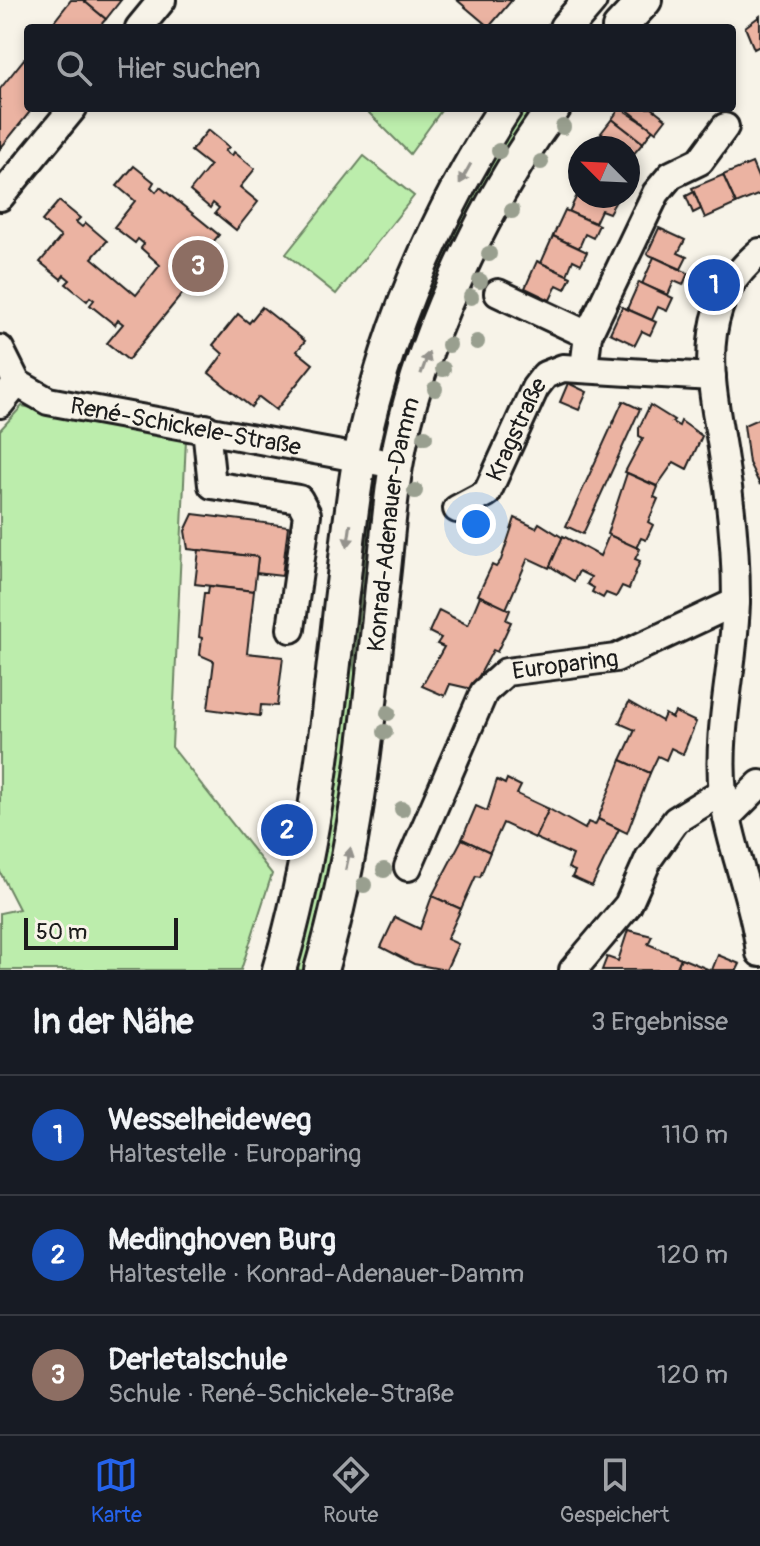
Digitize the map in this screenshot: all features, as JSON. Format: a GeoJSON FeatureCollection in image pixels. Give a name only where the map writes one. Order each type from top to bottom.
{"type":"FeatureCollection","features":[{"type":"Feature","properties":{"kind":"main road"},"geometry":{"type":"LineString","coordinates":[[569,24],[590,0]]}},
{"type":"Feature","properties":{"kind":"main road"},"geometry":{"type":"LineString","coordinates":[[623,24],[645,0]]}},
{"type":"Feature","properties":{"kind":"main road","name":"Konrad-Adenauer-Damm"},"geometry":{"type":"LineString","coordinates":[[279,970],[291,928],[318,788],[360,458],[379,378],[421,262],[477,151],[502,112]]}},
{"type":"Feature","properties":{"kind":"main road","name":"Konrad-Adenauer-Damm"},"geometry":{"type":"LineString","coordinates":[[321,970],[351,848],[366,747],[396,465],[417,387],[458,277],[508,179],[551,112]]}},
{"type":"Feature","properties":{"kind":"street"},"geometry":{"type":"LineString","coordinates":[[142,24],[162,0]]}},
{"type":"Feature","properties":{"kind":"street"},"geometry":{"type":"LineString","coordinates":[[0,197],[70,112]]}},
{"type":"Feature","properties":{"kind":"street","name":"Kragstraße"},"geometry":{"type":"LineString","coordinates":[[584,368],[588,335],[656,193],[671,175],[700,161],[725,127]]}},
{"type":"Feature","properties":{"kind":"street"},"geometry":{"type":"LineString","coordinates":[[760,252],[729,284],[718,306],[712,337],[712,377],[731,506],[736,602],[721,729],[725,804],[757,927],[760,953]]}},
{"type":"Feature","properties":{"kind":"street"},"geometry":{"type":"LineString","coordinates":[[498,293],[588,335]]}},
{"type":"Feature","properties":{"kind":"street","name":"René-Schickele-Straße"},"geometry":{"type":"LineString","coordinates":[[0,349],[8,394],[396,465]]}},
{"type":"Feature","properties":{"kind":"street","name":"Kragstraße"},"geometry":{"type":"LineString","coordinates":[[457,509],[487,493],[535,388],[545,375],[563,368],[584,368],[712,377]]}},
{"type":"Feature","properties":{"kind":"street"},"geometry":{"type":"LineString","coordinates":[[206,428],[212,485],[299,499],[307,514],[291,629]]}},
{"type":"Feature","properties":{"kind":"street","name":"Europaring"},"geometry":{"type":"LineString","coordinates":[[408,867],[484,692],[506,672],[616,658],[736,602]]}},
{"type":"Feature","properties":{"kind":"street"},"geometry":{"type":"LineString","coordinates":[[573,970],[628,905],[649,858],[676,820],[725,804],[760,784]]}},
{"type":"Feature","properties":{"kind":"green space"},"geometry":{"type":"Polygon","coordinates":[[[368,112],[440,112],[410,154],[368,112]]]}},
{"type":"Feature","properties":{"kind":"green space"},"geometry":{"type":"Polygon","coordinates":[[[518,112],[537,112],[385,442],[376,448],[398,358],[414,314],[453,230],[518,112]]]}},
{"type":"Feature","properties":{"kind":"green space"},"geometry":{"type":"Polygon","coordinates":[[[364,156],[414,196],[336,294],[286,254],[364,156]]]}},
{"type":"Feature","properties":{"kind":"green space"},"geometry":{"type":"Polygon","coordinates":[[[22,406],[186,439],[172,747],[272,874],[241,970],[0,970],[0,913],[19,909],[0,872],[0,430],[22,406]]]}},
{"type":"Feature","properties":{"kind":"green space"},"geometry":{"type":"Polygon","coordinates":[[[371,482],[354,665],[357,687],[343,819],[308,970],[291,970],[371,482]]]}},
{"type":"Feature","properties":{"kind":"building"},"geometry":{"type":"Polygon","coordinates":[[[71,0],[83,0],[106,19],[102,24],[52,24],[71,0]]]}},
{"type":"Feature","properties":{"kind":"building"},"geometry":{"type":"Polygon","coordinates":[[[83,0],[121,0],[106,19],[83,0]]]}},
{"type":"Feature","properties":{"kind":"building"},"geometry":{"type":"Polygon","coordinates":[[[457,0],[512,0],[492,24],[485,24],[457,0]]]}},
{"type":"Feature","properties":{"kind":"building"},"geometry":{"type":"Polygon","coordinates":[[[760,16],[760,46],[754,49],[745,27],[760,16]]]}},
{"type":"Feature","properties":{"kind":"building"},"geometry":{"type":"Polygon","coordinates":[[[24,59],[24,112],[30,112],[0,149],[0,89],[24,59]]]}},
{"type":"Feature","properties":{"kind":"building"},"geometry":{"type":"Polygon","coordinates":[[[617,112],[626,112],[653,129],[643,143],[640,136],[634,136],[612,119],[617,112]]]}},
{"type":"Feature","properties":{"kind":"building"},"geometry":{"type":"Polygon","coordinates":[[[630,112],[657,112],[666,119],[656,132],[630,112]]]}},
{"type":"Feature","properties":{"kind":"building"},"geometry":{"type":"Polygon","coordinates":[[[612,119],[634,136],[605,136],[601,133],[612,119]]]}},
{"type":"Feature","properties":{"kind":"building"},"geometry":{"type":"Polygon","coordinates":[[[208,130],[229,147],[225,151],[232,156],[234,152],[255,169],[240,187],[258,202],[236,230],[215,213],[219,208],[213,203],[210,208],[190,191],[210,166],[191,151],[208,130]]]}},
{"type":"Feature","properties":{"kind":"building"},"geometry":{"type":"Polygon","coordinates":[[[752,163],[760,182],[760,194],[736,204],[723,175],[752,163]]]}},
{"type":"Feature","properties":{"kind":"building"},"geometry":{"type":"Polygon","coordinates":[[[134,166],[154,182],[151,187],[156,192],[160,187],[219,235],[203,254],[210,260],[128,360],[107,343],[123,324],[118,320],[115,325],[90,305],[94,300],[90,297],[87,301],[66,284],[70,280],[64,275],[61,279],[40,262],[61,237],[42,221],[59,201],[80,218],[76,222],[82,227],[86,223],[107,241],[92,258],[136,295],[160,265],[141,248],[144,244],[138,239],[135,243],[114,227],[135,201],[117,186],[134,166]]]}},
{"type":"Feature","properties":{"kind":"building"},"geometry":{"type":"Polygon","coordinates":[[[723,175],[736,204],[705,218],[692,188],[723,175]]]}},
{"type":"Feature","properties":{"kind":"building"},"geometry":{"type":"Polygon","coordinates":[[[694,192],[701,209],[693,213],[686,196],[694,192]]]}},
{"type":"Feature","properties":{"kind":"building"},"geometry":{"type":"Polygon","coordinates":[[[571,208],[612,208],[609,213],[601,210],[595,223],[569,212],[571,208]]]}},
{"type":"Feature","properties":{"kind":"building"},"geometry":{"type":"Polygon","coordinates":[[[565,210],[599,225],[593,238],[585,234],[579,248],[553,236],[565,210]]]}},
{"type":"Feature","properties":{"kind":"building"},"geometry":{"type":"Polygon","coordinates":[[[659,228],[685,240],[678,253],[687,257],[681,269],[647,254],[659,228]]]}},
{"type":"Feature","properties":{"kind":"building"},"geometry":{"type":"Polygon","coordinates":[[[553,236],[587,252],[581,264],[573,260],[567,275],[541,263],[553,236]]]}},
{"type":"Feature","properties":{"kind":"building"},"geometry":{"type":"Polygon","coordinates":[[[654,257],[688,273],[683,285],[674,281],[668,295],[642,284],[654,257]]]}},
{"type":"Feature","properties":{"kind":"building"},"geometry":{"type":"Polygon","coordinates":[[[537,261],[571,277],[565,289],[557,285],[550,300],[525,288],[537,261]]]}},
{"type":"Feature","properties":{"kind":"building"},"geometry":{"type":"Polygon","coordinates":[[[639,282],[673,298],[667,311],[658,307],[652,320],[627,309],[639,282]]]}},
{"type":"Feature","properties":{"kind":"building"},"geometry":{"type":"Polygon","coordinates":[[[262,307],[305,341],[297,351],[313,364],[276,410],[259,397],[251,407],[209,373],[223,354],[213,345],[238,314],[249,323],[262,307]]]}},
{"type":"Feature","properties":{"kind":"building"},"geometry":{"type":"Polygon","coordinates":[[[622,307],[656,322],[650,335],[642,331],[635,345],[610,333],[622,307]]]}},
{"type":"Feature","properties":{"kind":"building"},"geometry":{"type":"Polygon","coordinates":[[[568,383],[587,392],[579,410],[560,402],[568,383]]]}},
{"type":"Feature","properties":{"kind":"building"},"geometry":{"type":"Polygon","coordinates":[[[623,401],[640,409],[583,534],[566,526],[623,401]]]}},
{"type":"Feature","properties":{"kind":"building"},"geometry":{"type":"Polygon","coordinates":[[[650,405],[674,420],[672,422],[679,426],[681,421],[702,436],[687,469],[674,462],[657,486],[625,472],[643,438],[639,436],[639,428],[650,405]]]}},
{"type":"Feature","properties":{"kind":"building"},"geometry":{"type":"Polygon","coordinates":[[[760,418],[760,485],[749,463],[744,425],[760,418]]]}},
{"type":"Feature","properties":{"kind":"building"},"geometry":{"type":"Polygon","coordinates":[[[627,473],[658,487],[654,497],[658,499],[648,522],[653,525],[646,540],[641,538],[636,548],[607,534],[627,473]]]}},
{"type":"Feature","properties":{"kind":"building"},"geometry":{"type":"Polygon","coordinates":[[[193,514],[288,526],[282,576],[256,573],[258,557],[188,549],[185,531],[193,514]]]}},
{"type":"Feature","properties":{"kind":"building"},"geometry":{"type":"Polygon","coordinates":[[[515,518],[536,528],[539,523],[563,538],[549,568],[528,558],[506,609],[478,595],[492,565],[496,567],[501,560],[515,518]]]}},
{"type":"Feature","properties":{"kind":"building"},"geometry":{"type":"Polygon","coordinates":[[[609,535],[640,549],[635,559],[640,561],[629,589],[622,586],[616,597],[606,593],[603,598],[592,592],[594,588],[587,584],[591,577],[579,571],[574,581],[550,566],[563,536],[600,556],[609,535]]]}},
{"type":"Feature","properties":{"kind":"building"},"geometry":{"type":"Polygon","coordinates":[[[199,550],[258,557],[254,591],[195,584],[199,550]]]}},
{"type":"Feature","properties":{"kind":"building"},"geometry":{"type":"Polygon","coordinates":[[[209,586],[254,591],[247,653],[283,657],[277,706],[261,705],[260,716],[208,709],[214,661],[200,655],[202,638],[199,637],[204,593],[208,593],[209,586]]]}},
{"type":"Feature","properties":{"kind":"building"},"geometry":{"type":"Polygon","coordinates":[[[480,596],[510,610],[506,620],[511,622],[497,652],[493,650],[472,689],[450,684],[445,696],[422,686],[444,647],[437,644],[441,638],[429,632],[439,610],[468,625],[480,596]]]}},
{"type":"Feature","properties":{"kind":"building"},"geometry":{"type":"Polygon","coordinates":[[[629,702],[662,721],[665,714],[672,718],[675,712],[696,722],[683,754],[671,748],[666,760],[658,756],[650,773],[621,760],[635,730],[619,723],[629,702]]]}},
{"type":"Feature","properties":{"kind":"building"},"geometry":{"type":"Polygon","coordinates":[[[621,760],[650,773],[627,833],[598,819],[621,760]]]}},
{"type":"Feature","properties":{"kind":"building"},"geometry":{"type":"Polygon","coordinates":[[[507,779],[521,786],[517,794],[549,809],[535,838],[503,823],[490,852],[462,839],[476,806],[487,811],[497,780],[505,784],[507,779]]]}},
{"type":"Feature","properties":{"kind":"building"},"geometry":{"type":"Polygon","coordinates":[[[549,809],[585,829],[588,822],[595,825],[598,819],[619,829],[592,886],[572,877],[575,871],[568,868],[573,855],[535,838],[549,809]]]}},
{"type":"Feature","properties":{"kind":"building"},"geometry":{"type":"Polygon","coordinates":[[[462,839],[490,852],[480,877],[476,876],[461,909],[432,896],[462,839]]]}},
{"type":"Feature","properties":{"kind":"building"},"geometry":{"type":"Polygon","coordinates":[[[432,896],[461,909],[447,939],[458,944],[446,970],[414,964],[381,947],[395,917],[420,929],[432,896]]]}},
{"type":"Feature","properties":{"kind":"building"},"geometry":{"type":"Polygon","coordinates":[[[628,930],[652,936],[648,944],[681,958],[676,970],[602,970],[607,957],[618,961],[628,930]]]}},
{"type":"Feature","properties":{"kind":"building"},"geometry":{"type":"Polygon","coordinates":[[[718,955],[740,964],[737,970],[712,970],[718,955]]]}},
{"type":"Feature","properties":{"kind":"building"},"geometry":{"type":"Polygon","coordinates":[[[681,958],[710,970],[676,970],[681,958]]]}},
{"type":"Feature","properties":{"kind":"place","name":"Derletalschule"},"geometry":{"type":"Point","coordinates":[198,266]}},
{"type":"Feature","properties":{"kind":"place","name":"Wesselheideweg"},"geometry":{"type":"Point","coordinates":[714,285]}},
{"type":"Feature","properties":{"kind":"place","name":"Medinghoven Burg"},"geometry":{"type":"Point","coordinates":[287,830]}}]}
